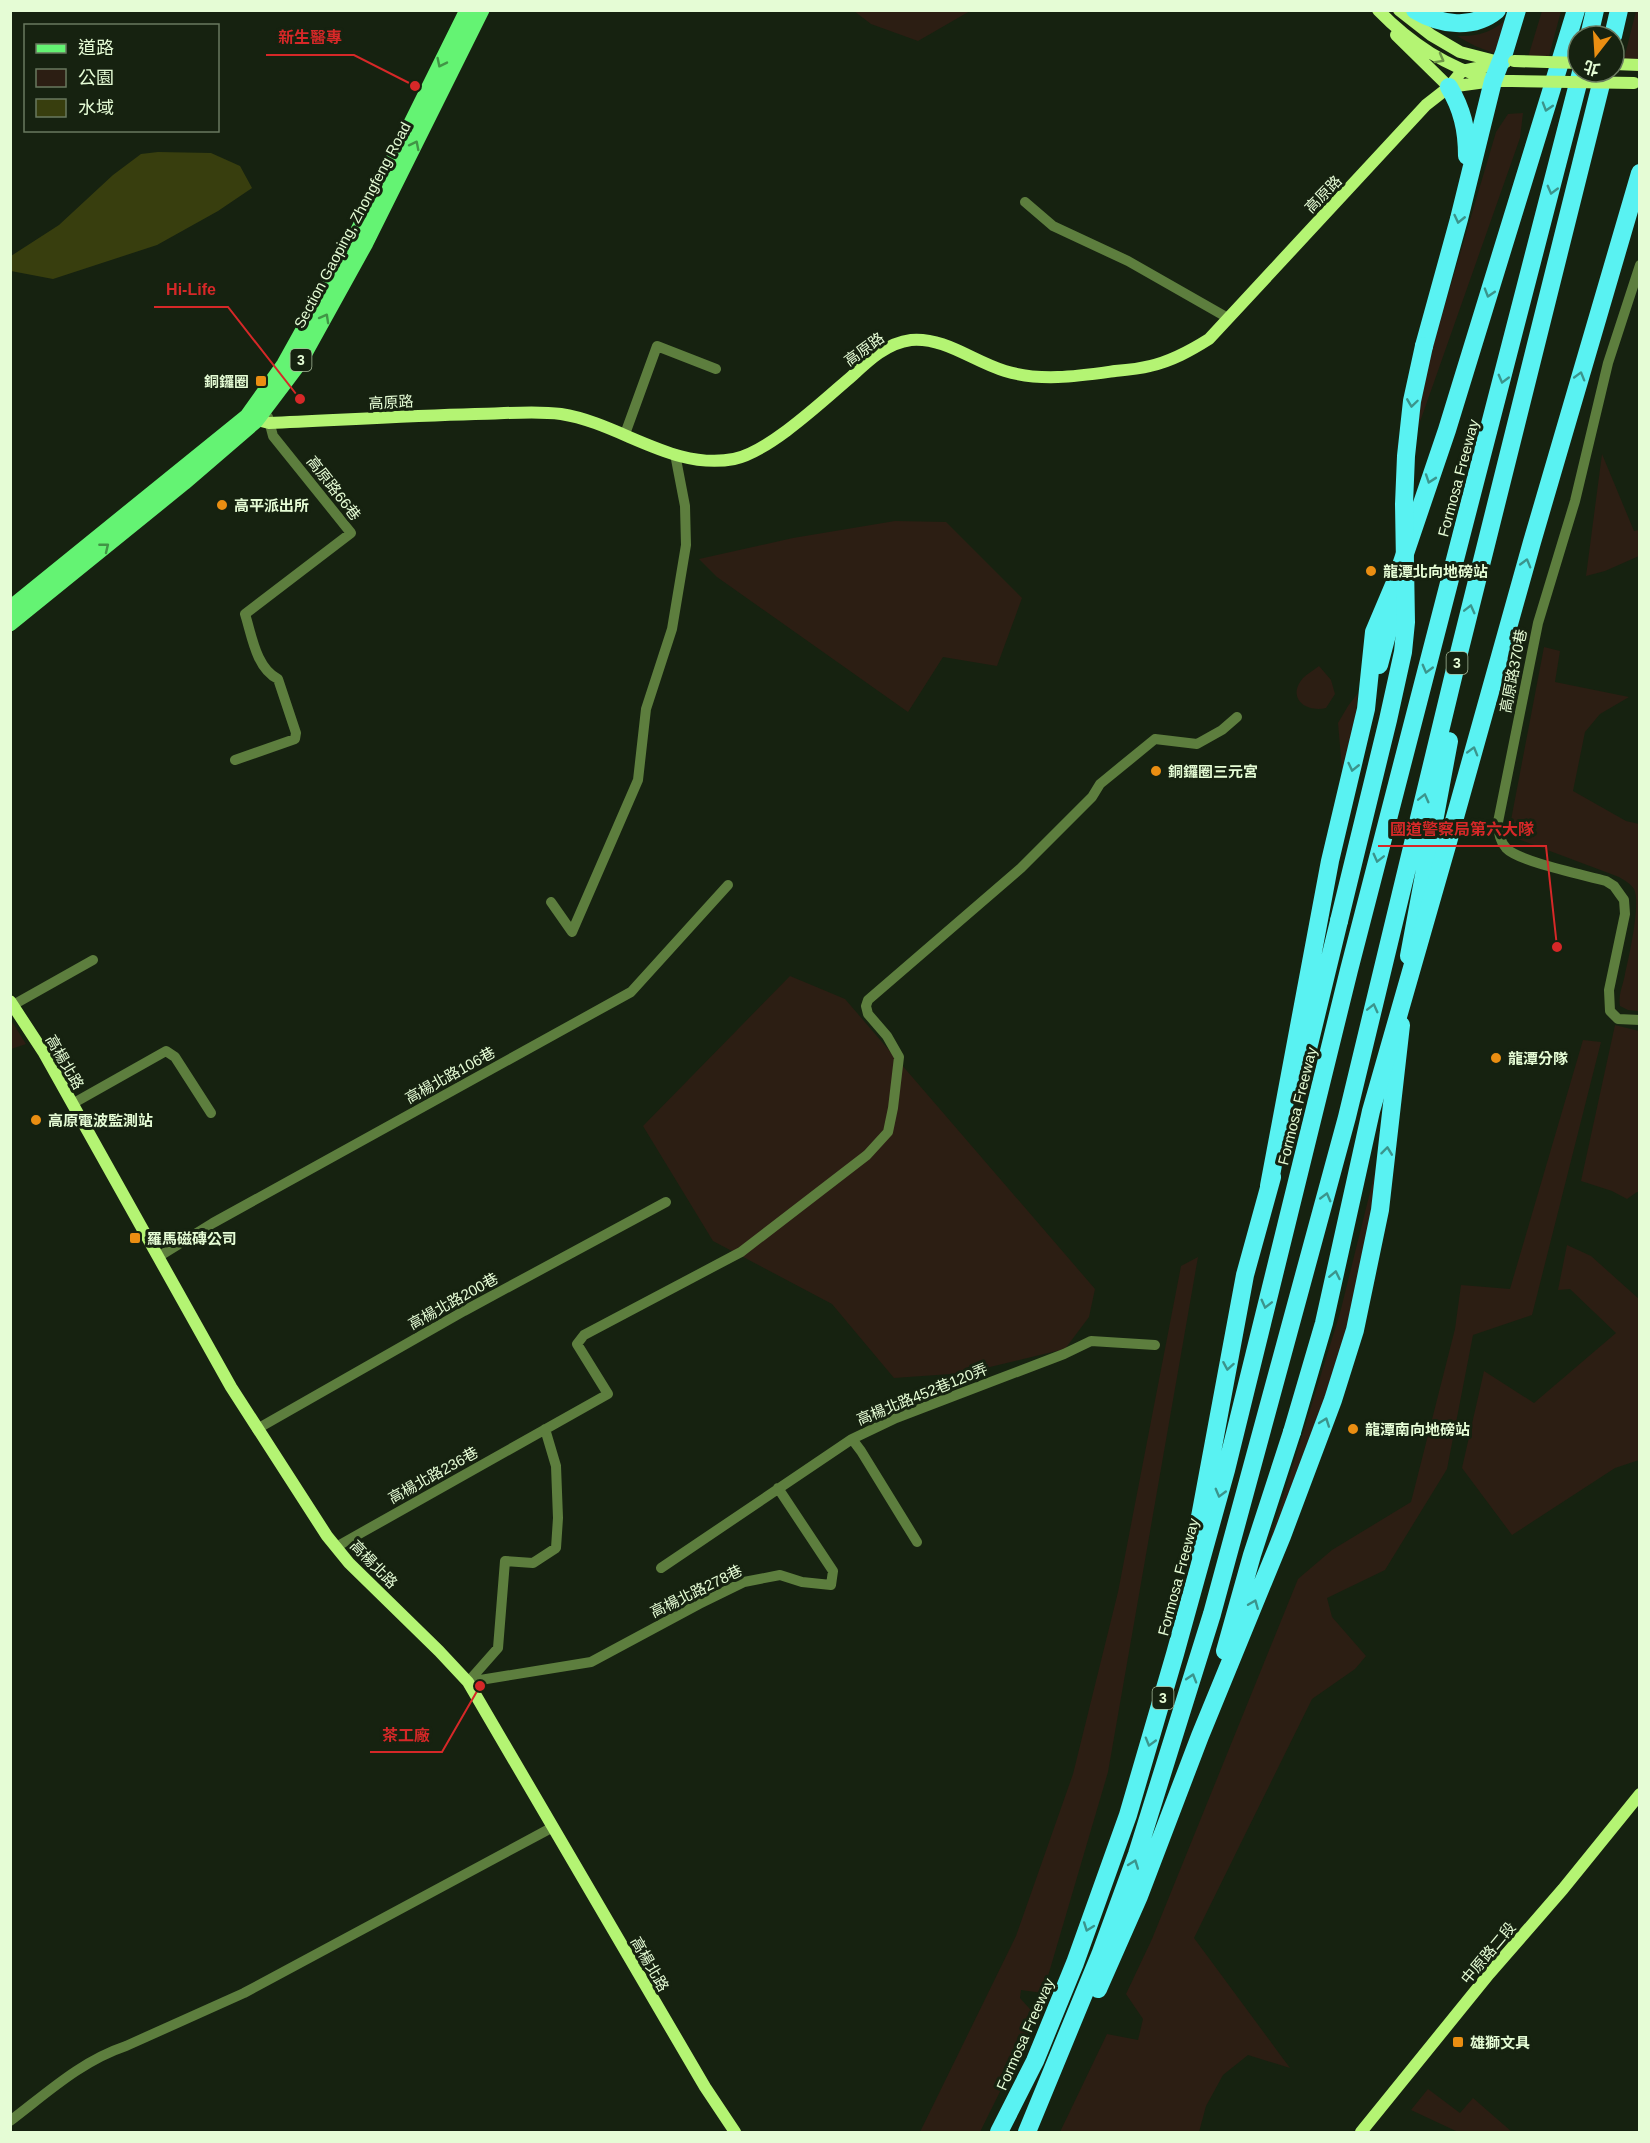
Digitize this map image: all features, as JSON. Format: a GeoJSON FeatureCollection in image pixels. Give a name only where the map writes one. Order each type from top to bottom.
{"type":"FeatureCollection","features":[{"type":"Feature","properties":{"kind":"highway"},"geometry":{"type":"LineString","coordinates":[[1415,10],[1441,22],[1458,24],[1486,19],[1497,10]]}},
{"type":"Feature","properties":{"kind":"highway"},"geometry":{"type":"LineString","coordinates":[[1175,1654],[1245,1275],[1292,1113],[1388,720],[1402,652],[1406,622],[1404,504],[1412,401],[1492,81],[1507,62],[1517,10]]}},
{"type":"Feature","properties":{"kind":"highway"},"geometry":{"type":"LineString","coordinates":[[1269,1186],[1330,861],[1366,709],[1374,632],[1396,580],[1447,430],[1576,10]]}},
{"type":"Feature","properties":{"kind":"highway","name":"Formosa Freeway"},"geometry":{"type":"LineString","coordinates":[[999,2133],[1035,2061],[1075,1963],[1128,1815],[1175,1654],[1226,1470],[1349,969],[1578,84]]}},
{"type":"Feature","properties":{"kind":"highway","name":"3"},"geometry":{"type":"LineString","coordinates":[[1027,2133],[1100,1954],[1137,1854],[1212,1614],[1347,1117],[1456,665],[1601,84]]}},
{"type":"Feature","properties":{"kind":"highway"},"geometry":{"type":"LineString","coordinates":[[1449,87],[1463,115],[1466,130],[1466,186]]}},
{"type":"Feature","properties":{"kind":"highway"},"geometry":{"type":"LineString","coordinates":[[1200,1736],[1252,1555],[1324,1323],[1371,1111],[1532,542],[1640,173]]}},
{"type":"Feature","properties":{"kind":"highway"},"geometry":{"type":"LineString","coordinates":[[1027,2133],[1109,1967],[1139,1896],[1200,1736],[1282,1536],[1333,1400],[1355,1330],[1380,1210],[1407,971],[1452,726],[1456,665]]}},
{"type":"Feature","properties":{"kind":"main road","name":"Section Gaoping, Zhongfeng Road"},"geometry":{"type":"LineString","coordinates":[[10,608],[259,417],[284,364],[354,238],[467,10]]}},
{"type":"Feature","properties":{"kind":"main road","name":"Section Gaoping, Zhongfeng Road"},"geometry":{"type":"LineString","coordinates":[[10,624],[184,483],[259,417],[299,364],[366,243],[482,10]]}},
{"type":"Feature","properties":{"kind":"street"},"geometry":{"type":"LineString","coordinates":[[1377,10],[1393,26],[1428,52],[1462,71],[1492,81]]}},
{"type":"Feature","properties":{"kind":"street"},"geometry":{"type":"LineString","coordinates":[[1377,10],[1406,47],[1449,87],[1492,81],[1637,83]]}},
{"type":"Feature","properties":{"kind":"street"},"geometry":{"type":"LineString","coordinates":[[1399,10],[1431,35],[1460,52],[1507,62],[1566,63]]}},
{"type":"Feature","properties":{"kind":"street"},"geometry":{"type":"LineString","coordinates":[[1462,71],[1507,62]]}},
{"type":"Feature","properties":{"kind":"street","name":"高原路"},"geometry":{"type":"LineString","coordinates":[[259,417],[538,413],[576,417],[675,454],[708,461],[734,459],[757,452],[816,407],[871,358],[894,344],[909,340],[935,342],[1007,372],[1034,376],[1060,377],[1149,367],[1187,353],[1209,339],[1426,105],[1449,87],[1462,71]]}},
{"type":"Feature","properties":{"kind":"street"},"geometry":{"type":"LineString","coordinates":[[1026,202],[1053,226],[1128,261],[1228,318]]}},
{"type":"Feature","properties":{"kind":"street","name":"高原路370巷"},"geometry":{"type":"LineString","coordinates":[[1640,265],[1608,363],[1575,501],[1538,624],[1497,822],[1500,839],[1507,850],[1523,858],[1606,881],[1614,886],[1623,900],[1625,914],[1609,990],[1610,1011],[1618,1019],[1640,1020]]}},
{"type":"Feature","properties":{"kind":"street"},"geometry":{"type":"LineString","coordinates":[[625,434],[657,346],[716,369]]}},
{"type":"Feature","properties":{"kind":"street","name":"高原路66巷"},"geometry":{"type":"LineString","coordinates":[[236,760],[295,739],[296,733],[278,679],[269,674],[263,666],[245,614],[351,533],[259,417]]}},
{"type":"Feature","properties":{"kind":"street"},"geometry":{"type":"LineString","coordinates":[[551,902],[572,932],[638,780],[646,709],[672,629],[686,545],[685,506],[675,454]]}},
{"type":"Feature","properties":{"kind":"street","name":"高楊北路236巷"},"geometry":{"type":"LineString","coordinates":[[336,1547],[608,1394],[577,1344],[584,1335],[741,1252],[867,1155],[888,1132],[899,1057],[887,1036],[868,1014],[866,1006],[868,1000],[1021,868],[1092,797],[1100,784],[1155,739],[1197,744],[1222,730],[1237,717]]}},
{"type":"Feature","properties":{"kind":"street","name":"高楊北路106巷"},"geometry":{"type":"LineString","coordinates":[[158,1257],[213,1223],[631,992],[728,885]]}},
{"type":"Feature","properties":{"kind":"street"},"geometry":{"type":"LineString","coordinates":[[12,1003],[93,960]]}},
{"type":"Feature","properties":{"kind":"street","name":"高楊北路"},"geometry":{"type":"LineString","coordinates":[[12,1003],[44,1053],[231,1388],[257,1429],[327,1536],[349,1563],[439,1650],[468,1682],[733,2132]]}},
{"type":"Feature","properties":{"kind":"street"},"geometry":{"type":"LineString","coordinates":[[72,1104],[166,1051],[175,1056],[211,1113]]}},
{"type":"Feature","properties":{"kind":"street","name":"高楊北路200巷"},"geometry":{"type":"LineString","coordinates":[[257,1429],[464,1311],[666,1202]]}},
{"type":"Feature","properties":{"kind":"street","name":"高楊北路452巷120弄"},"geometry":{"type":"LineString","coordinates":[[661,1568],[852,1439],[896,1418],[1064,1354],[1091,1341],[1155,1346]]}},
{"type":"Feature","properties":{"kind":"street"},"geometry":{"type":"LineString","coordinates":[[468,1682],[498,1648],[505,1561],[534,1563],[556,1548],[558,1518],[556,1466],[545,1429]]}},
{"type":"Feature","properties":{"kind":"street"},"geometry":{"type":"LineString","coordinates":[[852,1439],[917,1542]]}},
{"type":"Feature","properties":{"kind":"street","name":"高楊北路278巷"},"geometry":{"type":"LineString","coordinates":[[468,1682],[591,1662],[744,1582],[780,1575],[802,1582],[831,1586],[833,1571],[778,1488]]}},
{"type":"Feature","properties":{"kind":"street","name":"中原路二段"},"geometry":{"type":"LineString","coordinates":[[1361,2133],[1489,1974],[1563,1889],[1640,1794]]}},
{"type":"Feature","properties":{"kind":"street"},"geometry":{"type":"LineString","coordinates":[[10,2121],[65,2078],[107,2053],[244,1993],[553,1827]]}},
{"type":"Feature","properties":{"kind":"green space"},"geometry":{"type":"Polygon","coordinates":[[[854,11],[970,11],[918,41],[871,24],[854,11]]]}},
{"type":"Feature","properties":{"kind":"green space"},"geometry":{"type":"Polygon","coordinates":[[[1542,11],[1561,11],[1547,64],[1525,67],[1542,11]]]}},
{"type":"Feature","properties":{"kind":"green space"},"geometry":{"type":"Polygon","coordinates":[[[1636,11],[1639,11],[1639,72],[1626,68],[1626,51],[1636,11]]]}},
{"type":"Feature","properties":{"kind":"green space"},"geometry":{"type":"Polygon","coordinates":[[[1508,17],[1496,54],[1457,36],[1471,36],[1485,32],[1508,17]]]}},
{"type":"Feature","properties":{"kind":"green space"},"geometry":{"type":"Polygon","coordinates":[[[1523,113],[1520,138],[1415,436],[1396,448],[1413,413],[1496,132],[1508,114],[1523,113]]]}},
{"type":"Feature","properties":{"kind":"green space"},"geometry":{"type":"Polygon","coordinates":[[[1602,454],[1634,531],[1639,530],[1639,556],[1605,571],[1586,576],[1602,454]]]}},
{"type":"Feature","properties":{"kind":"green space"},"geometry":{"type":"Polygon","coordinates":[[[895,521],[946,522],[1022,598],[997,666],[943,657],[908,712],[717,577],[699,559],[793,538],[895,521]]]}},
{"type":"Feature","properties":{"kind":"green space"},"geometry":{"type":"Polygon","coordinates":[[[1544,647],[1560,651],[1555,682],[1629,697],[1600,714],[1585,732],[1573,791],[1626,821],[1639,824],[1639,1011],[1628,1010],[1620,1006],[1620,994],[1635,918],[1634,889],[1619,877],[1518,839],[1513,832],[1511,820],[1544,647]]]}},
{"type":"Feature","properties":{"kind":"green space"},"geometry":{"type":"Polygon","coordinates":[[[1319,666],[1331,680],[1335,694],[1326,708],[1319,709],[1305,706],[1298,698],[1297,692],[1298,685],[1303,678],[1319,666]]]}},
{"type":"Feature","properties":{"kind":"green space"},"geometry":{"type":"Polygon","coordinates":[[[1358,693],[1352,747],[1343,780],[1338,723],[1358,693]]]}},
{"type":"Feature","properties":{"kind":"green space"},"geometry":{"type":"Polygon","coordinates":[[[790,976],[845,999],[1095,1289],[1089,1317],[1065,1349],[965,1373],[894,1378],[832,1304],[713,1241],[643,1126],[790,976]]]}},
{"type":"Feature","properties":{"kind":"green space"},"geometry":{"type":"Polygon","coordinates":[[[11,1020],[26,1044],[10,1049],[11,1020]]]}},
{"type":"Feature","properties":{"kind":"green space"},"geometry":{"type":"Polygon","coordinates":[[[1615,1025],[1639,1031],[1639,1192],[1627,1199],[1612,1191],[1581,1181],[1615,1025]]]}},
{"type":"Feature","properties":{"kind":"green space"},"geometry":{"type":"Polygon","coordinates":[[[1583,1040],[1601,1042],[1532,1315],[1473,1335],[1447,1469],[1385,1570],[1327,1598],[1332,1617],[1366,1656],[1355,1669],[1312,1699],[1194,1938],[1290,2068],[1248,2055],[1223,2075],[1206,2106],[1199,2132],[1060,2132],[1107,2034],[1138,2040],[1143,2019],[1126,1994],[1152,1939],[1298,1579],[1332,1550],[1411,1502],[1455,1329],[1461,1285],[1510,1289],[1583,1040]]]}},
{"type":"Feature","properties":{"kind":"green space"},"geometry":{"type":"Polygon","coordinates":[[[1378,1160],[1367,1251],[1337,1370],[1257,1581],[1340,1313],[1378,1160]]]}},
{"type":"Feature","properties":{"kind":"green space"},"geometry":{"type":"Polygon","coordinates":[[[1567,1245],[1591,1256],[1639,1299],[1639,1460],[1615,1468],[1512,1535],[1462,1468],[1484,1371],[1534,1403],[1616,1333],[1570,1289],[1558,1290],[1567,1245]]]}},
{"type":"Feature","properties":{"kind":"green space"},"geometry":{"type":"Polygon","coordinates":[[[1198,1257],[1108,1772],[1043,1993],[1021,1990],[1020,1998],[1037,2017],[980,2132],[920,2132],[1016,1936],[1073,1774],[1118,1592],[1181,1266],[1198,1257]]]}},
{"type":"Feature","properties":{"kind":"green space"},"geometry":{"type":"Polygon","coordinates":[[[1428,2089],[1460,2113],[1473,2098],[1512,2132],[1458,2132],[1411,2110],[1428,2089]]]}},
{"type":"Feature","properties":{"kind":"water"},"geometry":{"type":"Polygon","coordinates":[[[211,153],[240,166],[252,188],[218,211],[157,245],[53,279],[11,271],[11,256],[59,225],[113,175],[141,154],[211,153]]]}},
{"type":"Feature","properties":{"kind":"place","name":"新生醫專"},"geometry":{"type":"Point","coordinates":[415,86]}},
{"type":"Feature","properties":{"kind":"place","name":"銅鑼圈"},"geometry":{"type":"Point","coordinates":[261,381]}},
{"type":"Feature","properties":{"kind":"place","name":"Hi-Life"},"geometry":{"type":"Point","coordinates":[300,399]}},
{"type":"Feature","properties":{"kind":"place","name":"高平派出所"},"geometry":{"type":"Point","coordinates":[222,505]}},
{"type":"Feature","properties":{"kind":"place","name":"龍潭北向地磅站"},"geometry":{"type":"Point","coordinates":[1371,571]}},
{"type":"Feature","properties":{"kind":"place","name":"銅鑼圈三元宮"},"geometry":{"type":"Point","coordinates":[1156,771]}},
{"type":"Feature","properties":{"kind":"place","name":"國道警察局第六大隊"},"geometry":{"type":"Point","coordinates":[1557,947]}},
{"type":"Feature","properties":{"kind":"place","name":"龍潭分隊"},"geometry":{"type":"Point","coordinates":[1496,1058]}},
{"type":"Feature","properties":{"kind":"place","name":"高原電波監測站"},"geometry":{"type":"Point","coordinates":[36,1120]}},
{"type":"Feature","properties":{"kind":"place","name":"羅馬磁磚公司"},"geometry":{"type":"Point","coordinates":[135,1238]}},
{"type":"Feature","properties":{"kind":"place","name":"龍潭南向地磅站"},"geometry":{"type":"Point","coordinates":[1353,1429]}},
{"type":"Feature","properties":{"kind":"place","name":"茶工廠"},"geometry":{"type":"Point","coordinates":[480,1686]}},
{"type":"Feature","properties":{"kind":"place","name":"雄獅文具"},"geometry":{"type":"Point","coordinates":[1458,2042]}}]}
